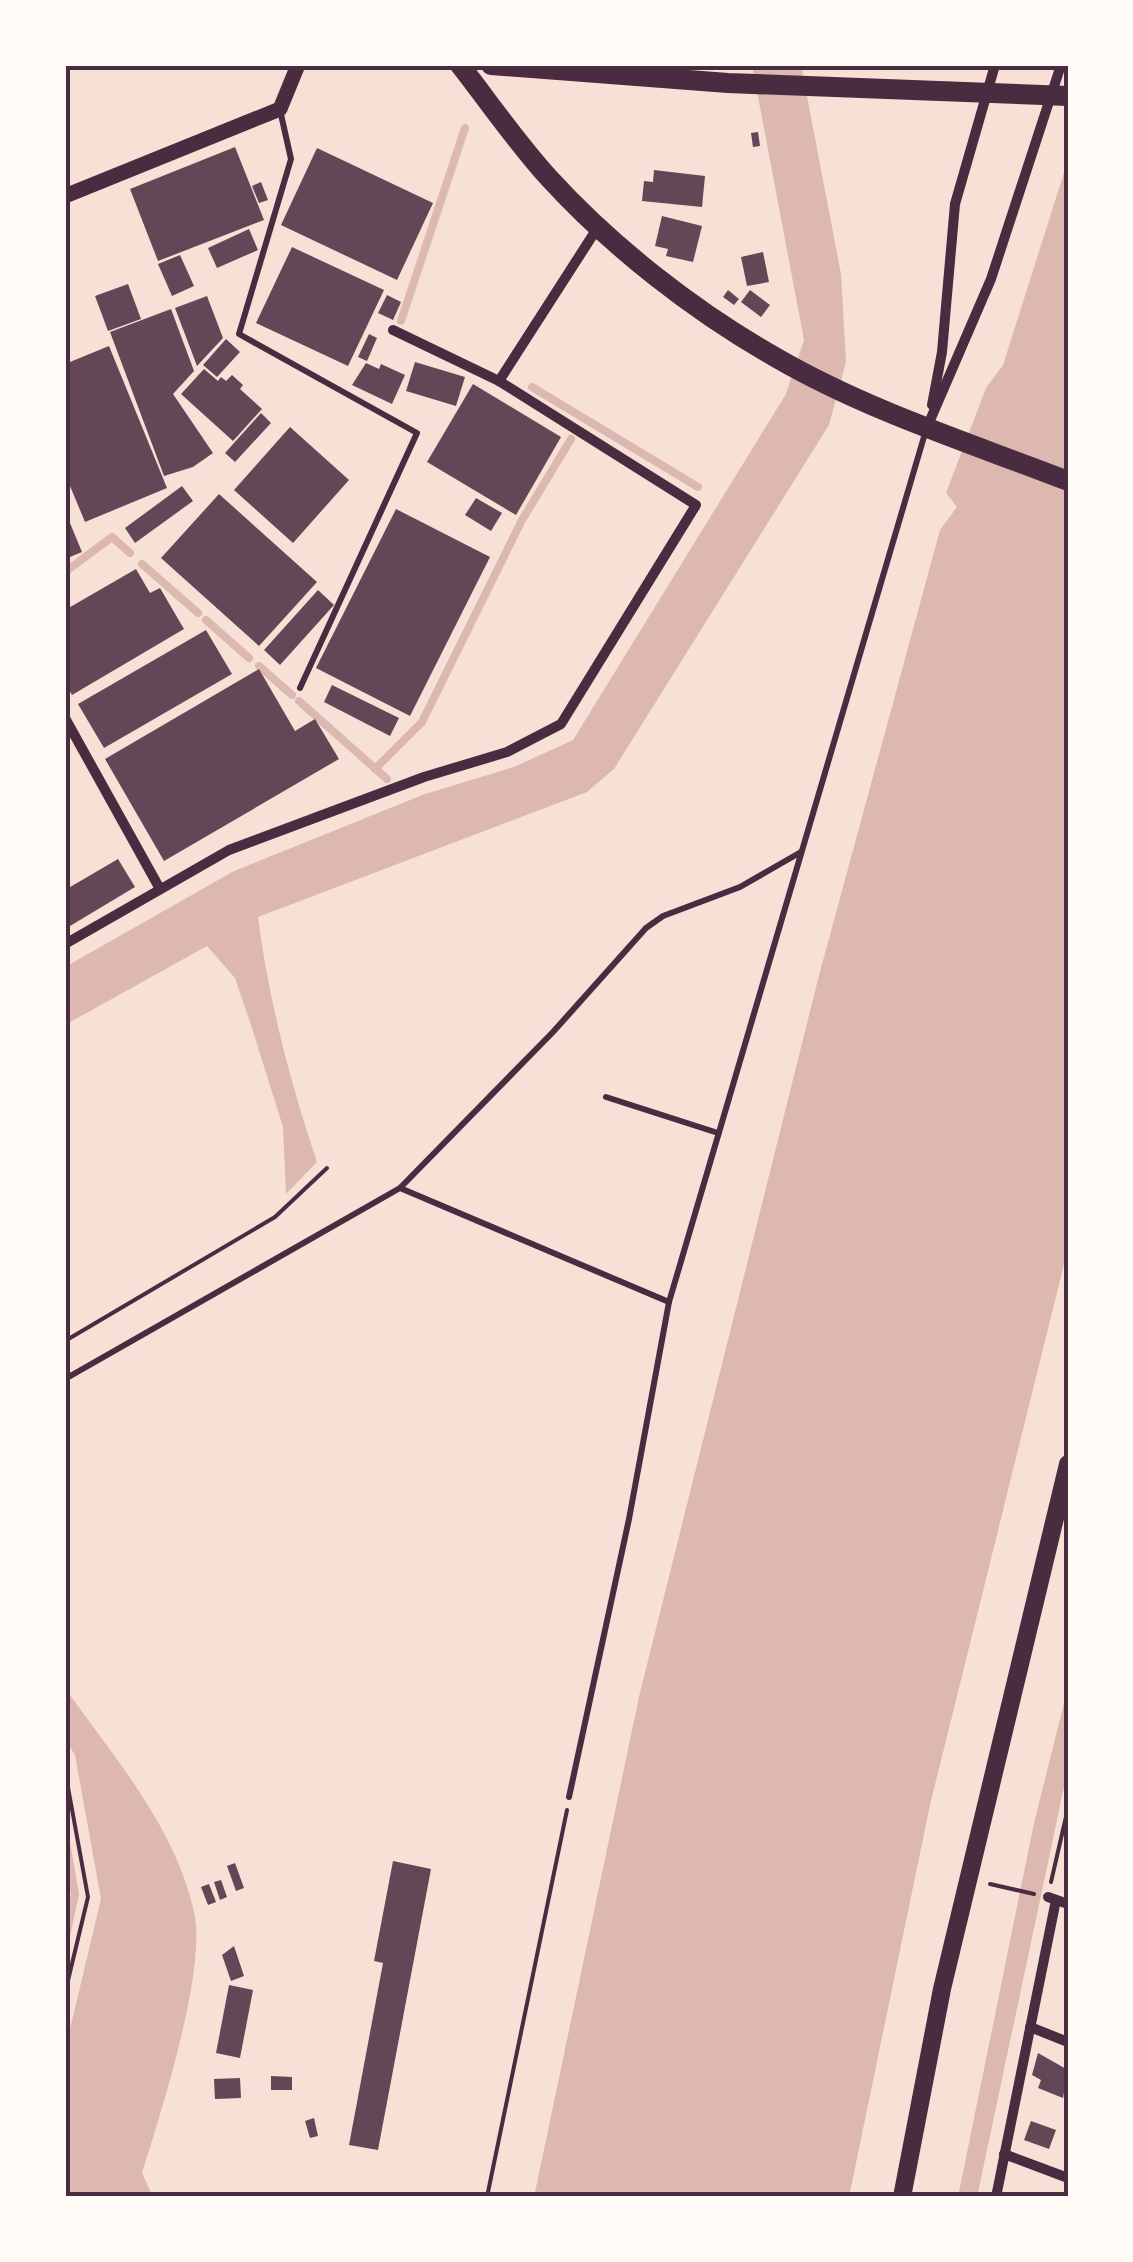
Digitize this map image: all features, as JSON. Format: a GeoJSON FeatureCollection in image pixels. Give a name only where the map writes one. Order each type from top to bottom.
{"type":"FeatureCollection","features":[{"type":"Feature","properties":{"kind":"main road"},"geometry":{"type":"LineString","coordinates":[[460,65],[549,178],[599,226],[704,310],[775,358],[900,416],[1068,481]]}},
{"type":"Feature","properties":{"kind":"main road"},"geometry":{"type":"LineString","coordinates":[[491,65],[728,83],[1068,96]]}},
{"type":"Feature","properties":{"kind":"main road"},"geometry":{"type":"LineString","coordinates":[[902,2197],[942,1989],[1068,1464]]}},
{"type":"Feature","properties":{"kind":"street"},"geometry":{"type":"LineString","coordinates":[[65,196],[280,109],[298,65]]}},
{"type":"Feature","properties":{"kind":"street"},"geometry":{"type":"LineString","coordinates":[[928,425],[942,352],[955,204],[995,65]]}},
{"type":"Feature","properties":{"kind":"street"},"geometry":{"type":"LineString","coordinates":[[928,425],[991,278],[1061,65]]}},
{"type":"Feature","properties":{"kind":"street"},"geometry":{"type":"LineString","coordinates":[[499,381],[599,226]]}},
{"type":"Feature","properties":{"kind":"street"},"geometry":{"type":"LineString","coordinates":[[65,944],[229,850],[424,777],[508,752],[561,724],[696,504],[499,381],[393,330]]}},
{"type":"Feature","properties":{"kind":"street"},"geometry":{"type":"LineString","coordinates":[[65,718],[160,890]]}},
{"type":"Feature","properties":{"kind":"street"},"geometry":{"type":"LineString","coordinates":[[996,2197],[1052,1898],[1068,1904]]}},
{"type":"Feature","properties":{"kind":"street"},"geometry":{"type":"LineString","coordinates":[[1030,2027],[1068,2042]]}},
{"type":"Feature","properties":{"kind":"street"},"geometry":{"type":"LineString","coordinates":[[1004,2154],[1068,2178]]}},
{"type":"Feature","properties":{"kind":"lane"},"geometry":{"type":"LineString","coordinates":[[280,109],[291,159],[239,334],[416,433],[300,688]]}},
{"type":"Feature","properties":{"kind":"lane"},"geometry":{"type":"LineString","coordinates":[[569,1797],[629,1519],[669,1302],[928,425]]}},
{"type":"Feature","properties":{"kind":"lane"},"geometry":{"type":"LineString","coordinates":[[65,1378],[400,1188],[552,1032],[646,928],[663,916],[740,887],[801,852]]}},
{"type":"Feature","properties":{"kind":"lane"},"geometry":{"type":"LineString","coordinates":[[606,1097],[718,1133]]}},
{"type":"Feature","properties":{"kind":"lane"},"geometry":{"type":"LineString","coordinates":[[400,1188],[669,1302]]}},
{"type":"Feature","properties":{"kind":"path"},"geometry":{"type":"LineString","coordinates":[[65,1341],[275,1217],[327,1168]]}},
{"type":"Feature","properties":{"kind":"path"},"geometry":{"type":"LineString","coordinates":[[65,1771],[88,1897],[65,1994]]}},
{"type":"Feature","properties":{"kind":"path"},"geometry":{"type":"LineString","coordinates":[[487,2197],[569,1797]]}},
{"type":"Feature","properties":{"kind":"path"},"geometry":{"type":"LineString","coordinates":[[1006,1889],[1052,1898],[1068,1808]]}},
{"type":"Feature","properties":{"kind":"shaded area"},"geometry":{"type":"Polygon","coordinates":[[[752,65],[801,65],[841,274],[846,362],[829,425],[614,769],[587,792],[258,917],[282,1041],[317,1162],[286,1194],[283,1127],[251,1025],[235,978],[207,946],[65,1025],[65,967],[234,871],[425,794],[514,767],[573,740],[786,394],[804,340],[752,65]]]}},
{"type":"Feature","properties":{"kind":"shaded area"},"geometry":{"type":"Polygon","coordinates":[[[1068,160],[1068,1248],[930,1805],[849,2197],[534,2197],[639,1697],[818,979],[940,530],[957,507],[946,493],[986,388],[1003,365],[1068,160]]]}},
{"type":"Feature","properties":{"kind":"shaded area"},"geometry":{"type":"Polygon","coordinates":[[[1068,1687],[1068,1768],[977,2197],[958,2197],[1034,1823],[1068,1687]]]}},
{"type":"Feature","properties":{"kind":"shaded area"},"geometry":{"type":"Polygon","coordinates":[[[65,1688],[158,1822],[185,1881],[194,1912],[194,1969],[188,2004],[142,2173],[153,2197],[65,2197],[65,2050],[101,1899],[75,1755],[65,1739],[65,1688]]]}},
{"type":"Feature","properties":{"kind":"building"},"geometry":{"type":"Polygon","coordinates":[[[758,132],[760,146],[753,147],[751,133],[758,132]]]}},
{"type":"Feature","properties":{"kind":"building"},"geometry":{"type":"Polygon","coordinates":[[[235,147],[264,220],[158,261],[130,189],[235,147]]]}},
{"type":"Feature","properties":{"kind":"building"},"geometry":{"type":"Polygon","coordinates":[[[317,148],[433,203],[397,280],[281,225],[317,148]]]}},
{"type":"Feature","properties":{"kind":"building"},"geometry":{"type":"Polygon","coordinates":[[[654,170],[705,176],[702,207],[642,201],[644,181],[653,182],[654,170]]]}},
{"type":"Feature","properties":{"kind":"building"},"geometry":{"type":"Polygon","coordinates":[[[261,182],[268,200],[259,203],[252,186],[261,182]]]}},
{"type":"Feature","properties":{"kind":"building"},"geometry":{"type":"Polygon","coordinates":[[[662,216],[702,226],[693,262],[666,256],[668,249],[655,246],[662,216]]]}},
{"type":"Feature","properties":{"kind":"building"},"geometry":{"type":"Polygon","coordinates":[[[249,229],[258,250],[217,268],[208,248],[249,229]]]}},
{"type":"Feature","properties":{"kind":"building"},"geometry":{"type":"Polygon","coordinates":[[[292,247],[384,290],[348,366],[256,323],[292,247]]]}},
{"type":"Feature","properties":{"kind":"building"},"geometry":{"type":"Polygon","coordinates":[[[763,252],[769,282],[747,286],[741,257],[763,252]]]}},
{"type":"Feature","properties":{"kind":"building"},"geometry":{"type":"Polygon","coordinates":[[[180,255],[194,286],[172,296],[158,264],[180,255]]]}},
{"type":"Feature","properties":{"kind":"building"},"geometry":{"type":"Polygon","coordinates":[[[128,284],[141,319],[108,331],[95,296],[128,284]]]}},
{"type":"Feature","properties":{"kind":"building"},"geometry":{"type":"Polygon","coordinates":[[[728,290],[739,299],[734,305],[723,297],[728,290]]]}},
{"type":"Feature","properties":{"kind":"building"},"geometry":{"type":"Polygon","coordinates":[[[750,290],[770,305],[761,317],[741,302],[750,290]]]}},
{"type":"Feature","properties":{"kind":"building"},"geometry":{"type":"Polygon","coordinates":[[[387,295],[401,302],[393,320],[378,313],[387,295]]]}},
{"type":"Feature","properties":{"kind":"building"},"geometry":{"type":"Polygon","coordinates":[[[207,296],[223,338],[197,366],[175,308],[207,296]]]}},
{"type":"Feature","properties":{"kind":"building"},"geometry":{"type":"Polygon","coordinates":[[[171,309],[194,371],[173,394],[213,453],[193,467],[164,476],[110,332],[171,309]]]}},
{"type":"Feature","properties":{"kind":"building"},"geometry":{"type":"Polygon","coordinates":[[[369,334],[377,338],[367,361],[358,357],[369,334]]]}},
{"type":"Feature","properties":{"kind":"building"},"geometry":{"type":"Polygon","coordinates":[[[226,339],[240,352],[217,377],[203,365],[226,339]]]}},
{"type":"Feature","properties":{"kind":"building"},"geometry":{"type":"Polygon","coordinates":[[[109,346],[167,488],[85,522],[65,474],[65,350],[70,362],[109,346]]]}},
{"type":"Feature","properties":{"kind":"building"},"geometry":{"type":"Polygon","coordinates":[[[415,362],[465,377],[456,406],[406,391],[415,362]]]}},
{"type":"Feature","properties":{"kind":"building"},"geometry":{"type":"Polygon","coordinates":[[[366,363],[379,369],[381,364],[405,375],[392,404],[352,385],[366,363]]]}},
{"type":"Feature","properties":{"kind":"building"},"geometry":{"type":"Polygon","coordinates":[[[204,369],[218,381],[221,377],[226,381],[232,375],[243,385],[240,389],[262,409],[233,441],[181,394],[204,369]]]}},
{"type":"Feature","properties":{"kind":"building"},"geometry":{"type":"Polygon","coordinates":[[[473,384],[561,437],[516,515],[427,462],[473,384]]]}},
{"type":"Feature","properties":{"kind":"building"},"geometry":{"type":"Polygon","coordinates":[[[261,413],[271,423],[235,462],[225,453],[261,413]]]}},
{"type":"Feature","properties":{"kind":"building"},"geometry":{"type":"Polygon","coordinates":[[[290,427],[349,480],[293,543],[234,490],[290,427]]]}},
{"type":"Feature","properties":{"kind":"building"},"geometry":{"type":"Polygon","coordinates":[[[182,486],[193,501],[135,543],[125,528],[182,486]]]}},
{"type":"Feature","properties":{"kind":"building"},"geometry":{"type":"Polygon","coordinates":[[[219,494],[317,582],[259,646],[161,558],[219,494]]]}},
{"type":"Feature","properties":{"kind":"building"},"geometry":{"type":"Polygon","coordinates":[[[476,498],[502,513],[491,531],[465,515],[476,498]]]}},
{"type":"Feature","properties":{"kind":"building"},"geometry":{"type":"Polygon","coordinates":[[[396,509],[490,557],[410,716],[316,668],[396,509]]]}},
{"type":"Feature","properties":{"kind":"building"},"geometry":{"type":"Polygon","coordinates":[[[65,511],[82,552],[65,559],[65,511]]]}},
{"type":"Feature","properties":{"kind":"building"},"geometry":{"type":"Polygon","coordinates":[[[136,569],[150,593],[160,588],[184,629],[72,695],[65,683],[65,610],[136,569]]]}},
{"type":"Feature","properties":{"kind":"building"},"geometry":{"type":"Polygon","coordinates":[[[318,590],[334,605],[280,665],[264,650],[318,590]]]}},
{"type":"Feature","properties":{"kind":"building"},"geometry":{"type":"Polygon","coordinates":[[[206,630],[232,674],[104,748],[78,704],[206,630]]]}},
{"type":"Feature","properties":{"kind":"building"},"geometry":{"type":"Polygon","coordinates":[[[259,669],[295,731],[315,719],[339,759],[164,861],[105,759],[259,669]]]}},
{"type":"Feature","properties":{"kind":"building"},"geometry":{"type":"Polygon","coordinates":[[[332,685],[399,718],[390,736],[324,702],[332,685]]]}},
{"type":"Feature","properties":{"kind":"building"},"geometry":{"type":"Polygon","coordinates":[[[118,859],[135,887],[65,929],[65,890],[118,859]]]}},
{"type":"Feature","properties":{"kind":"building"},"geometry":{"type":"Polygon","coordinates":[[[393,1861],[431,1869],[378,2150],[349,2145],[383,1963],[374,1961],[393,1861]]]}},
{"type":"Feature","properties":{"kind":"building"},"geometry":{"type":"Polygon","coordinates":[[[235,1863],[244,1888],[236,1891],[227,1866],[235,1863]]]}},
{"type":"Feature","properties":{"kind":"building"},"geometry":{"type":"Polygon","coordinates":[[[221,1880],[227,1897],[220,1900],[214,1882],[221,1880]]]}},
{"type":"Feature","properties":{"kind":"building"},"geometry":{"type":"Polygon","coordinates":[[[209,1884],[216,1902],[208,1905],[201,1887],[209,1884]]]}},
{"type":"Feature","properties":{"kind":"building"},"geometry":{"type":"Polygon","coordinates":[[[234,1946],[244,1976],[231,1981],[222,1955],[234,1946]]]}},
{"type":"Feature","properties":{"kind":"building"},"geometry":{"type":"Polygon","coordinates":[[[229,1985],[253,1990],[240,2058],[216,2053],[229,1985]]]}},
{"type":"Feature","properties":{"kind":"building"},"geometry":{"type":"Polygon","coordinates":[[[1038,2053],[1068,2070],[1063,2098],[1038,2088],[1041,2080],[1032,2075],[1038,2053]]]}},
{"type":"Feature","properties":{"kind":"building"},"geometry":{"type":"Polygon","coordinates":[[[271,2076],[292,2077],[292,2090],[271,2090],[271,2076]]]}},
{"type":"Feature","properties":{"kind":"building"},"geometry":{"type":"Polygon","coordinates":[[[240,2078],[241,2098],[215,2099],[214,2079],[240,2078]]]}},
{"type":"Feature","properties":{"kind":"building"},"geometry":{"type":"Polygon","coordinates":[[[314,2118],[318,2136],[310,2138],[305,2121],[314,2118]]]}},
{"type":"Feature","properties":{"kind":"building"},"geometry":{"type":"Polygon","coordinates":[[[1031,2121],[1056,2130],[1049,2149],[1024,2140],[1031,2121]]]}},
{"type":"Feature","properties":{"kind":"waterway"},"geometry":{"type":"LineString","coordinates":[[401,321],[465,128]]}},
{"type":"Feature","properties":{"kind":"waterway"},"geometry":{"type":"LineString","coordinates":[[532,387],[698,487]]}},
{"type":"Feature","properties":{"kind":"waterway"},"geometry":{"type":"LineString","coordinates":[[375,769],[422,722],[522,520],[571,439]]}},
{"type":"Feature","properties":{"kind":"waterway"},"geometry":{"type":"LineString","coordinates":[[65,572],[112,537],[130,553]]}},
{"type":"Feature","properties":{"kind":"waterway"},"geometry":{"type":"LineString","coordinates":[[142,564],[198,613]]}},
{"type":"Feature","properties":{"kind":"waterway"},"geometry":{"type":"LineString","coordinates":[[206,620],[249,658]]}},
{"type":"Feature","properties":{"kind":"waterway"},"geometry":{"type":"LineString","coordinates":[[259,666],[292,695]]}},
{"type":"Feature","properties":{"kind":"waterway"},"geometry":{"type":"LineString","coordinates":[[299,701],[387,779]]}},
{"type":"Feature","properties":{"kind":"waterway"},"geometry":{"type":"LineString","coordinates":[[65,1837],[75,1894],[65,1941]]}}]}
